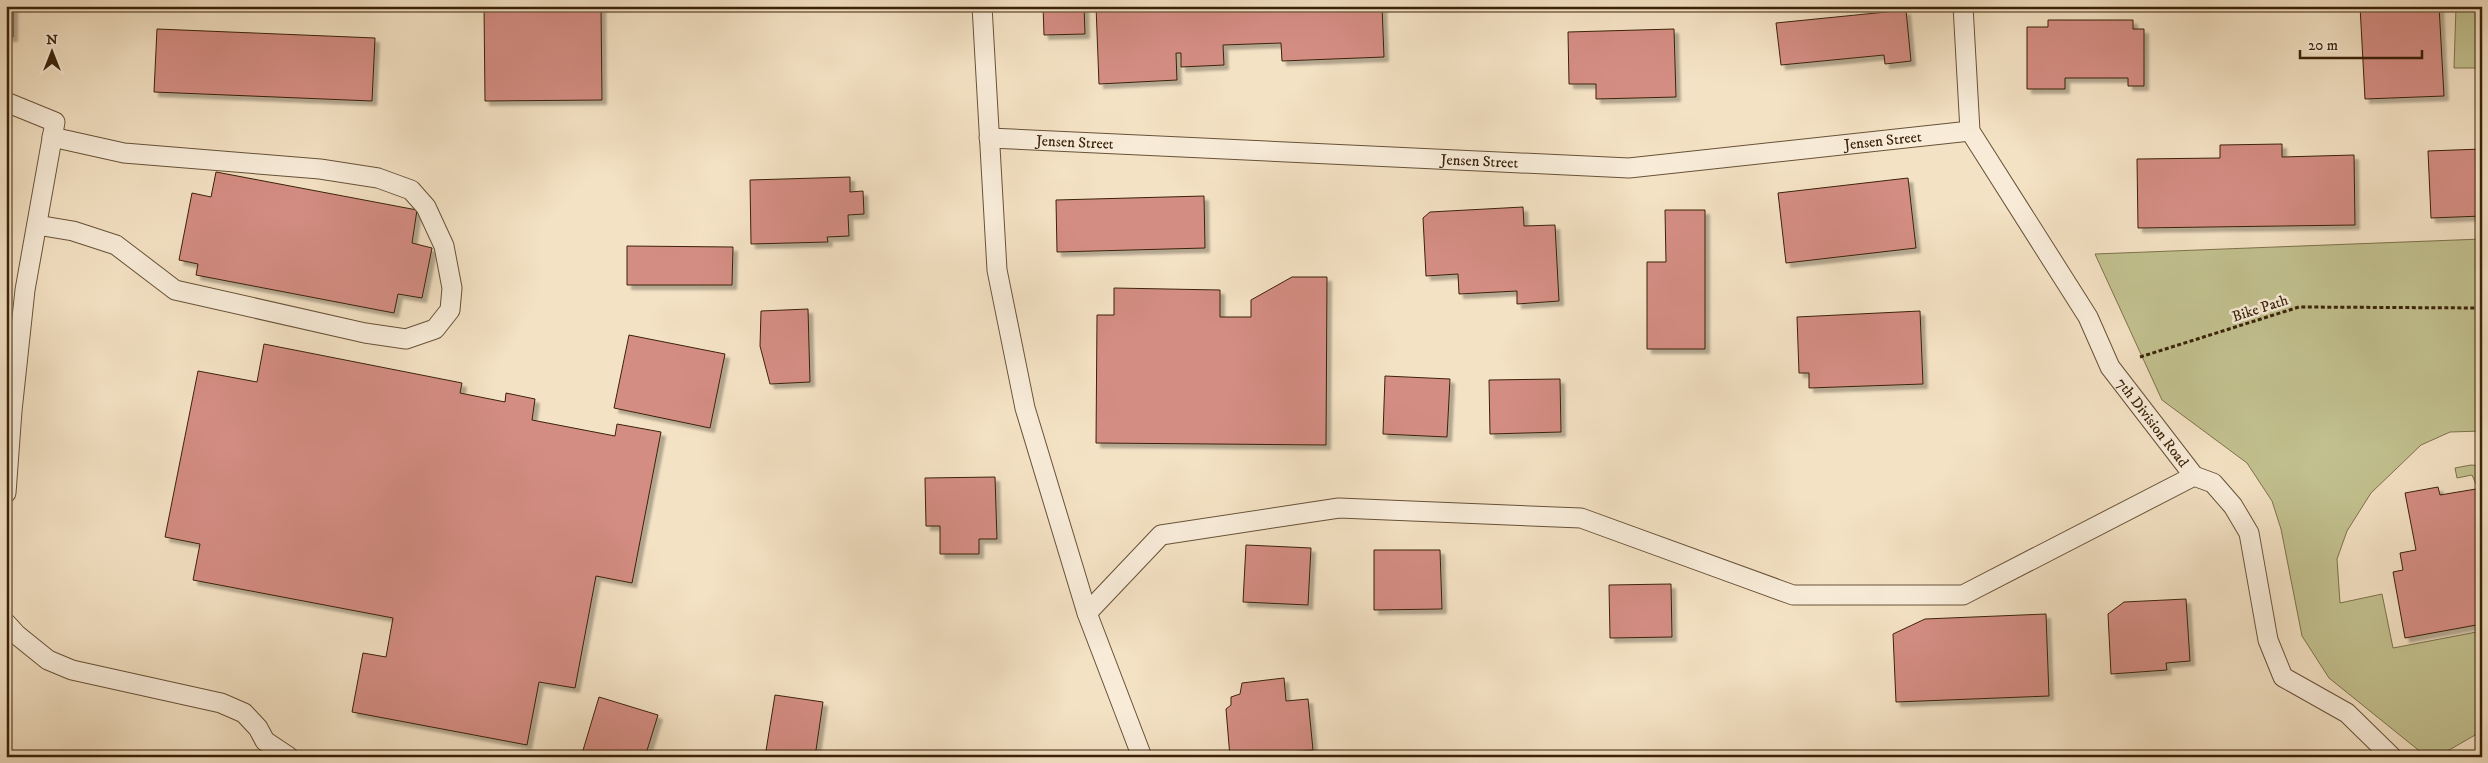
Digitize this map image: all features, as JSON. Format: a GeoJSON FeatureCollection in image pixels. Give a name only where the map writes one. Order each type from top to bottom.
{"type":"FeatureCollection","features":[{"type":"Feature","properties":{"kind":"lane"},"geometry":{"type":"LineString","coordinates":[[982,6],[997,270],[1014,357],[1025,408],[1087,613],[1142,757]]}},
{"type":"Feature","properties":{"kind":"lane"},"geometry":{"type":"LineString","coordinates":[[1963,6],[1970,131]]}},
{"type":"Feature","properties":{"kind":"lane"},"geometry":{"type":"LineString","coordinates":[[6,102],[55,122],[24,300],[12,411],[6,494]]}},
{"type":"Feature","properties":{"kind":"lane","name":"Jensen Street"},"geometry":{"type":"LineString","coordinates":[[988,138],[1629,168],[1970,131]]}},
{"type":"Feature","properties":{"kind":"lane","name":"7th Division Road"},"geometry":{"type":"LineString","coordinates":[[1970,131],[2088,317],[2110,367],[2194,476],[2213,483],[2233,506],[2249,533],[2268,640],[2284,677],[2347,713],[2392,757]]}},
{"type":"Feature","properties":{"kind":"lane"},"geometry":{"type":"LineString","coordinates":[[36,225],[73,231],[116,246],[175,290],[365,333],[406,339],[435,330],[450,310],[452,288],[444,246],[426,207],[411,190],[378,178],[320,169],[124,153],[52,137]]}},
{"type":"Feature","properties":{"kind":"lane"},"geometry":{"type":"LineString","coordinates":[[1087,613],[1161,535],[1339,508],[1581,518],[1793,595],[1963,595],[2194,476]]}},
{"type":"Feature","properties":{"kind":"lane"},"geometry":{"type":"LineString","coordinates":[[6,623],[17,635],[48,660],[72,670],[221,703],[244,713],[265,749],[288,757]]}},
{"type":"Feature","properties":{"kind":"path","name":"Bike Path"},"geometry":{"type":"LineString","coordinates":[[2110,367],[2299,307],[2482,308]]}},
{"type":"Feature","properties":{"kind":"shaded area"},"geometry":{"type":"Polygon","coordinates":[[[2456,6],[2482,6],[2482,68],[2454,68],[2456,6]]]}},
{"type":"Feature","properties":{"kind":"shaded area"},"geometry":{"type":"Polygon","coordinates":[[[2482,239],[2482,431],[2450,432],[2421,445],[2371,493],[2347,531],[2337,559],[2340,603],[2382,594],[2393,648],[2482,631],[2482,731],[2437,757],[2427,757],[2329,678],[2302,636],[2281,529],[2272,501],[2247,463],[2162,400],[2095,254],[2482,239]]]}},
{"type":"Feature","properties":{"kind":"shaded area"},"geometry":{"type":"Polygon","coordinates":[[[2471,465],[2482,466],[2482,483],[2476,484],[2472,475],[2457,478],[2455,468],[2471,465]]]}},
{"type":"Feature","properties":{"kind":"building"},"geometry":{"type":"Polygon","coordinates":[[[6,6],[13,6],[13,37],[6,37],[6,6]]]}},
{"type":"Feature","properties":{"kind":"building"},"geometry":{"type":"Polygon","coordinates":[[[484,6],[601,6],[602,100],[485,101],[484,6]]]}},
{"type":"Feature","properties":{"kind":"building"},"geometry":{"type":"Polygon","coordinates":[[[1043,6],[1084,6],[1085,34],[1044,35],[1043,6]]]}},
{"type":"Feature","properties":{"kind":"building"},"geometry":{"type":"Polygon","coordinates":[[[1096,6],[1382,6],[1384,57],[1282,61],[1281,43],[1223,45],[1224,65],[1181,67],[1181,53],[1176,53],[1177,80],[1099,84],[1096,6]]]}},
{"type":"Feature","properties":{"kind":"building"},"geometry":{"type":"Polygon","coordinates":[[[2360,6],[2439,6],[2444,96],[2365,99],[2360,6]]]}},
{"type":"Feature","properties":{"kind":"building"},"geometry":{"type":"Polygon","coordinates":[[[1906,10],[1911,61],[1885,64],[1884,55],[1781,65],[1776,23],[1906,10]]]}},
{"type":"Feature","properties":{"kind":"building"},"geometry":{"type":"Polygon","coordinates":[[[2048,20],[2133,20],[2133,29],[2144,29],[2144,86],[2128,86],[2128,78],[2065,78],[2065,89],[2027,89],[2027,27],[2048,27],[2048,20]]]}},
{"type":"Feature","properties":{"kind":"building"},"geometry":{"type":"Polygon","coordinates":[[[157,29],[375,38],[372,101],[154,92],[157,29]]]}},
{"type":"Feature","properties":{"kind":"building"},"geometry":{"type":"Polygon","coordinates":[[[1674,29],[1676,97],[1596,99],[1596,84],[1569,84],[1568,32],[1674,29]]]}},
{"type":"Feature","properties":{"kind":"building"},"geometry":{"type":"Polygon","coordinates":[[[2282,144],[2282,157],[2354,155],[2355,225],[2138,228],[2137,159],[2220,158],[2220,145],[2282,144]]]}},
{"type":"Feature","properties":{"kind":"building"},"geometry":{"type":"Polygon","coordinates":[[[2482,149],[2482,216],[2431,218],[2428,151],[2482,149]]]}},
{"type":"Feature","properties":{"kind":"building"},"geometry":{"type":"Polygon","coordinates":[[[216,172],[417,210],[412,243],[432,248],[422,298],[398,294],[394,313],[196,275],[198,264],[179,260],[192,193],[211,197],[216,172]]]}},
{"type":"Feature","properties":{"kind":"building"},"geometry":{"type":"Polygon","coordinates":[[[850,177],[850,192],[863,191],[864,214],[848,215],[849,236],[827,237],[828,242],[751,244],[750,180],[850,177]]]}},
{"type":"Feature","properties":{"kind":"building"},"geometry":{"type":"Polygon","coordinates":[[[1908,178],[1916,248],[1786,263],[1778,193],[1908,178]]]}},
{"type":"Feature","properties":{"kind":"building"},"geometry":{"type":"Polygon","coordinates":[[[1204,196],[1205,248],[1057,252],[1056,200],[1204,196]]]}},
{"type":"Feature","properties":{"kind":"building"},"geometry":{"type":"Polygon","coordinates":[[[1523,207],[1524,226],[1555,225],[1559,301],[1517,304],[1517,291],[1459,294],[1458,274],[1426,276],[1423,218],[1430,212],[1523,207]]]}},
{"type":"Feature","properties":{"kind":"building"},"geometry":{"type":"Polygon","coordinates":[[[1665,210],[1705,210],[1705,349],[1647,349],[1647,262],[1666,262],[1665,210]]]}},
{"type":"Feature","properties":{"kind":"building"},"geometry":{"type":"Polygon","coordinates":[[[627,246],[733,247],[732,285],[627,285],[627,246]]]}},
{"type":"Feature","properties":{"kind":"building"},"geometry":{"type":"Polygon","coordinates":[[[1292,277],[1327,277],[1326,445],[1096,443],[1097,315],[1114,315],[1114,288],[1220,290],[1220,317],[1251,317],[1251,300],[1292,277]]]}},
{"type":"Feature","properties":{"kind":"building"},"geometry":{"type":"Polygon","coordinates":[[[808,309],[810,382],[770,384],[760,346],[761,311],[808,309]]]}},
{"type":"Feature","properties":{"kind":"building"},"geometry":{"type":"Polygon","coordinates":[[[1920,311],[1923,384],[1809,388],[1809,373],[1799,373],[1797,317],[1920,311]]]}},
{"type":"Feature","properties":{"kind":"building"},"geometry":{"type":"Polygon","coordinates":[[[629,335],[725,354],[710,428],[614,408],[629,335]]]}},
{"type":"Feature","properties":{"kind":"building"},"geometry":{"type":"Polygon","coordinates":[[[264,344],[462,383],[460,393],[505,402],[506,393],[535,399],[532,420],[615,436],[617,424],[661,432],[632,583],[596,576],[575,688],[539,682],[527,745],[352,712],[363,653],[386,657],[393,618],[193,580],[200,544],[165,537],[198,371],[257,382],[264,344]]]}},
{"type":"Feature","properties":{"kind":"building"},"geometry":{"type":"Polygon","coordinates":[[[1385,376],[1450,379],[1447,437],[1383,434],[1385,376]]]}},
{"type":"Feature","properties":{"kind":"building"},"geometry":{"type":"Polygon","coordinates":[[[1560,379],[1561,432],[1490,434],[1489,380],[1560,379]]]}},
{"type":"Feature","properties":{"kind":"building"},"geometry":{"type":"Polygon","coordinates":[[[995,477],[997,539],[979,539],[979,554],[940,554],[940,526],[926,526],[925,478],[995,477]]]}},
{"type":"Feature","properties":{"kind":"building"},"geometry":{"type":"Polygon","coordinates":[[[2438,487],[2440,495],[2482,488],[2482,624],[2405,638],[2393,572],[2403,570],[2400,553],[2416,550],[2405,493],[2438,487]]]}},
{"type":"Feature","properties":{"kind":"building"},"geometry":{"type":"Polygon","coordinates":[[[1246,545],[1311,548],[1308,605],[1243,602],[1246,545]]]}},
{"type":"Feature","properties":{"kind":"building"},"geometry":{"type":"Polygon","coordinates":[[[1374,550],[1440,550],[1442,609],[1374,610],[1374,550]]]}},
{"type":"Feature","properties":{"kind":"building"},"geometry":{"type":"Polygon","coordinates":[[[1671,584],[1672,637],[1610,638],[1609,585],[1671,584]]]}},
{"type":"Feature","properties":{"kind":"building"},"geometry":{"type":"Polygon","coordinates":[[[2186,599],[2190,661],[2166,663],[2167,670],[2111,674],[2108,614],[2124,602],[2186,599]]]}},
{"type":"Feature","properties":{"kind":"building"},"geometry":{"type":"Polygon","coordinates":[[[2046,614],[2049,696],[1896,702],[1893,634],[1925,619],[2046,614]]]}},
{"type":"Feature","properties":{"kind":"building"},"geometry":{"type":"Polygon","coordinates":[[[1284,678],[1286,701],[1308,699],[1313,750],[1230,757],[1226,709],[1231,705],[1231,697],[1240,694],[1242,683],[1284,678]]]}},
{"type":"Feature","properties":{"kind":"building"},"geometry":{"type":"Polygon","coordinates":[[[775,695],[823,702],[815,757],[765,757],[775,695]]]}},
{"type":"Feature","properties":{"kind":"building"},"geometry":{"type":"Polygon","coordinates":[[[599,697],[658,715],[645,757],[581,757],[599,697]]]}}]}
